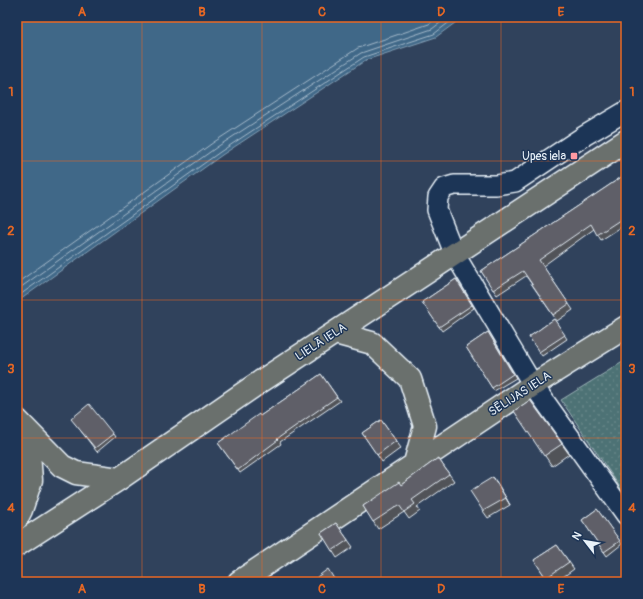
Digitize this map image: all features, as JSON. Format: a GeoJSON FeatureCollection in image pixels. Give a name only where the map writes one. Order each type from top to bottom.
{"type":"FeatureCollection","features":[{"type":"Feature","properties":{"kind":"main road","name":"LIELĀ IELA"},"geometry":{"type":"LineString","coordinates":[[17,545],[119,479],[254,386],[454,252],[626,141]]}},
{"type":"Feature","properties":{"kind":"main road","name":"SĒLIJAS IELA"},"geometry":{"type":"LineString","coordinates":[[239,582],[414,463],[626,326]]}},
{"type":"Feature","properties":{"kind":"main road"},"geometry":{"type":"LineString","coordinates":[[335,333],[372,343],[410,379],[425,426],[414,463]]}},
{"type":"Feature","properties":{"kind":"main road"},"geometry":{"type":"LineString","coordinates":[[17,421],[62,466],[76,473],[119,479]]}},
{"type":"Feature","properties":{"kind":"main road"},"geometry":{"type":"LineString","coordinates":[[17,421],[29,453],[32,480],[17,518]]}},
{"type":"Feature","properties":{"kind":"street"},"geometry":{"type":"LineString","coordinates":[[626,111],[584,136],[515,182],[496,185],[454,185],[444,188],[438,197],[437,210],[454,252],[533,385],[626,515]]}},
{"type":"Feature","properties":{"kind":"green space"},"geometry":{"type":"Polygon","coordinates":[[[626,360],[626,496],[561,400],[626,360]]]}},
{"type":"Feature","properties":{"kind":"water"},"geometry":{"type":"Polygon","coordinates":[[[17,17],[463,17],[436,37],[366,60],[222,155],[17,302],[17,17]]]}},
{"type":"Feature","properties":{"kind":"building"},"geometry":{"type":"Polygon","coordinates":[[[626,174],[626,216],[597,235],[591,224],[539,260],[569,304],[553,315],[523,271],[493,290],[481,271],[626,174]]]}},
{"type":"Feature","properties":{"kind":"building"},"geometry":{"type":"Polygon","coordinates":[[[456,279],[472,305],[439,327],[422,302],[456,279]]]}},
{"type":"Feature","properties":{"kind":"building"},"geometry":{"type":"Polygon","coordinates":[[[554,319],[565,335],[539,352],[529,337],[554,319]]]}},
{"type":"Feature","properties":{"kind":"building"},"geometry":{"type":"Polygon","coordinates":[[[488,332],[513,374],[492,388],[466,347],[488,332]]]}},
{"type":"Feature","properties":{"kind":"building"},"geometry":{"type":"Polygon","coordinates":[[[321,374],[337,397],[277,439],[278,440],[238,470],[218,443],[259,414],[260,416],[321,374]]]}},
{"type":"Feature","properties":{"kind":"building"},"geometry":{"type":"Polygon","coordinates":[[[530,400],[562,444],[544,456],[514,411],[530,400]]]}},
{"type":"Feature","properties":{"kind":"building"},"geometry":{"type":"Polygon","coordinates":[[[89,404],[113,434],[95,448],[71,419],[89,404]]]}},
{"type":"Feature","properties":{"kind":"building"},"geometry":{"type":"Polygon","coordinates":[[[381,420],[396,441],[377,455],[362,433],[381,420]]]}},
{"type":"Feature","properties":{"kind":"building"},"geometry":{"type":"Polygon","coordinates":[[[438,458],[449,474],[412,500],[415,504],[404,512],[399,505],[373,522],[363,506],[399,482],[401,485],[438,458]]]}},
{"type":"Feature","properties":{"kind":"building"},"geometry":{"type":"Polygon","coordinates":[[[493,477],[506,498],[483,511],[470,491],[493,477]]]}},
{"type":"Feature","properties":{"kind":"building"},"geometry":{"type":"Polygon","coordinates":[[[597,509],[620,541],[604,552],[582,520],[597,509]]]}},
{"type":"Feature","properties":{"kind":"building"},"geometry":{"type":"Polygon","coordinates":[[[336,523],[348,540],[332,551],[321,533],[336,523]]]}},
{"type":"Feature","properties":{"kind":"building"},"geometry":{"type":"Polygon","coordinates":[[[557,545],[569,562],[546,578],[534,560],[557,545]]]}},
{"type":"Feature","properties":{"kind":"building"},"geometry":{"type":"Polygon","coordinates":[[[328,569],[336,582],[319,582],[320,581],[317,577],[328,569]]]}},
{"type":"Feature","properties":{"kind":"place","name":"Upes iela"},"geometry":{"type":"Point","coordinates":[574,156]}}]}
